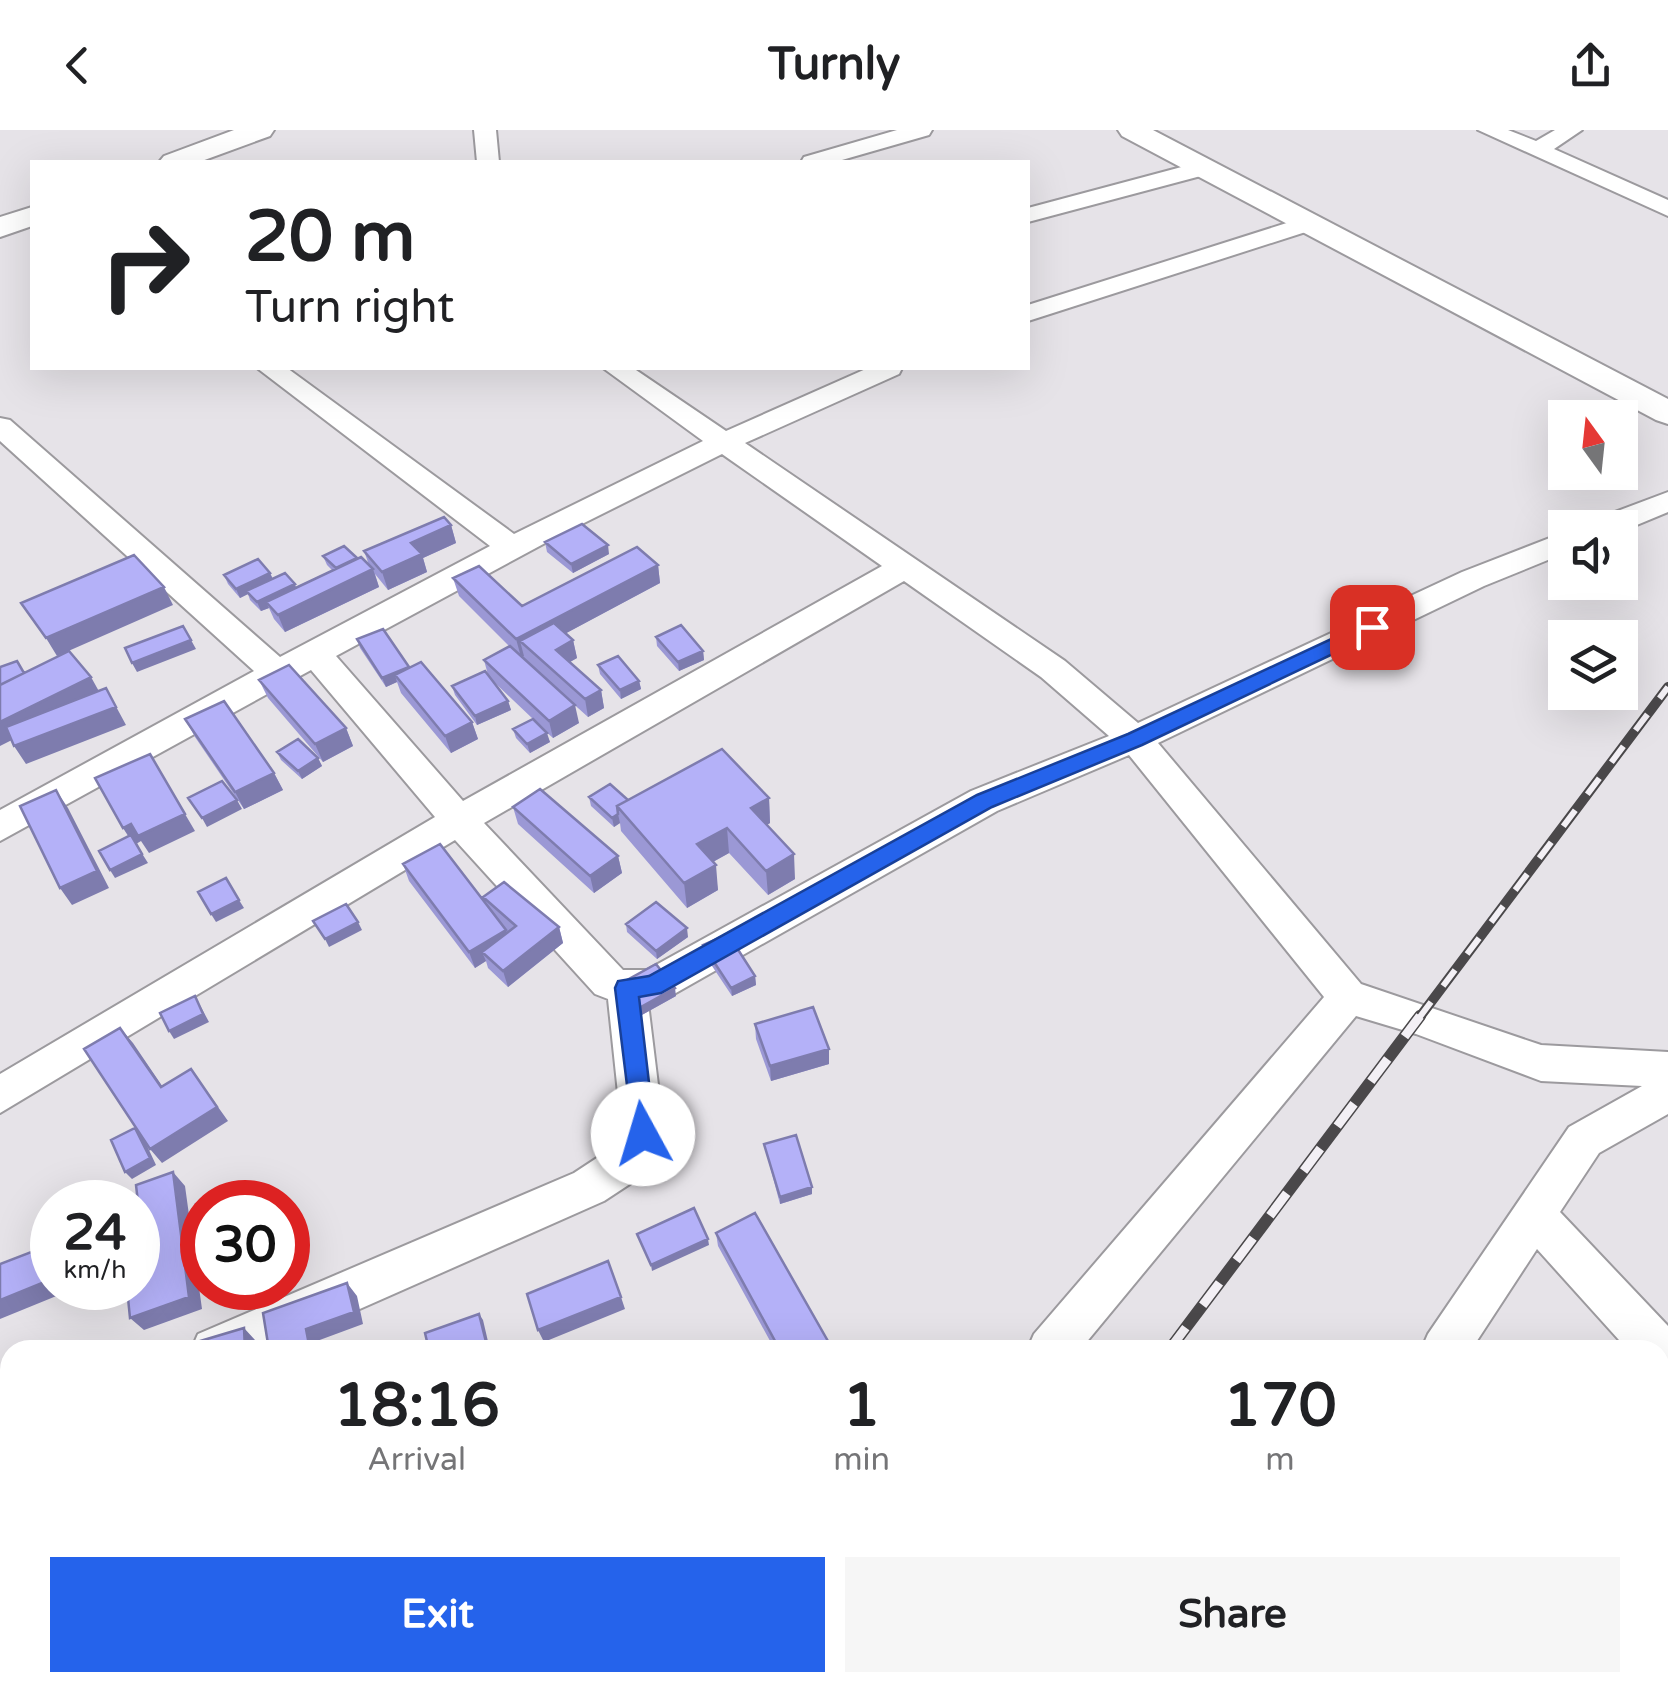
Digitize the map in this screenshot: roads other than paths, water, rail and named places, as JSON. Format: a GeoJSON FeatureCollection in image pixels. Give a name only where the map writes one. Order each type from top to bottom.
{"type":"FeatureCollection","features":[{"type":"Feature","properties":{"kind":"street"},"geometry":{"type":"LineString","coordinates":[[179,160],[260,130]]}},
{"type":"Feature","properties":{"kind":"street"},"geometry":{"type":"LineString","coordinates":[[486,130],[488,160]]}},
{"type":"Feature","properties":{"kind":"street"},"geometry":{"type":"LineString","coordinates":[[819,160],[922,130]]}},
{"type":"Feature","properties":{"kind":"street"},"geometry":{"type":"LineString","coordinates":[[1489,130],[1668,209]]}},
{"type":"Feature","properties":{"kind":"street"},"geometry":{"type":"LineString","coordinates":[[1537,150],[1572,130]]}},
{"type":"Feature","properties":{"kind":"street"},"geometry":{"type":"LineString","coordinates":[[1148,133],[1204,168],[1668,412]]}},
{"type":"Feature","properties":{"kind":"street"},"geometry":{"type":"LineString","coordinates":[[1030,214],[1204,168]]}},
{"type":"Feature","properties":{"kind":"street"},"geometry":{"type":"LineString","coordinates":[[0,228],[30,217]]}},
{"type":"Feature","properties":{"kind":"street"},"geometry":{"type":"LineString","coordinates":[[1030,313],[1309,223]]}},
{"type":"Feature","properties":{"kind":"street"},"geometry":{"type":"LineString","coordinates":[[273,370],[512,547]]}},
{"type":"Feature","properties":{"kind":"street"},"geometry":{"type":"LineString","coordinates":[[619,370],[1053,669],[1135,740],[1348,997],[1420,1018],[1541,1063],[1668,1070]]}},
{"type":"Feature","properties":{"kind":"street"},"geometry":{"type":"LineString","coordinates":[[0,827],[512,547],[721,440],[883,370]]}},
{"type":"Feature","properties":{"kind":"street"},"geometry":{"type":"LineString","coordinates":[[0,426],[278,674]]}},
{"type":"Feature","properties":{"kind":"street"},"geometry":{"type":"LineString","coordinates":[[1638,514],[1668,502]]}},
{"type":"Feature","properties":{"kind":"street"},"geometry":{"type":"LineString","coordinates":[[315,653],[459,820],[609,982],[626,988],[652,986],[984,801],[1135,740],[1473,579],[1548,549]]}},
{"type":"Feature","properties":{"kind":"street"},"geometry":{"type":"LineString","coordinates":[[0,1095],[459,820],[905,567]]}},
{"type":"Feature","properties":{"kind":"street"},"geometry":{"type":"LineString","coordinates":[[237,1340],[589,1187],[624,1164],[643,1134],[626,988]]}},
{"type":"Feature","properties":{"kind":"street"},"geometry":{"type":"LineString","coordinates":[[1058,1340],[1348,997]]}},
{"type":"Feature","properties":{"kind":"street"},"geometry":{"type":"LineString","coordinates":[[1451,1340],[1584,1140],[1668,1093]]}},
{"type":"Feature","properties":{"kind":"street"},"geometry":{"type":"LineString","coordinates":[[1534,1214],[1650,1340]]}},
{"type":"Feature","properties":{"kind":"railway"},"geometry":{"type":"LineString","coordinates":[[1419,1018],[1668,687]]}},
{"type":"Feature","properties":{"kind":"railway"},"geometry":{"type":"LineString","coordinates":[[1177,1340],[1420,1016]]}}]}
